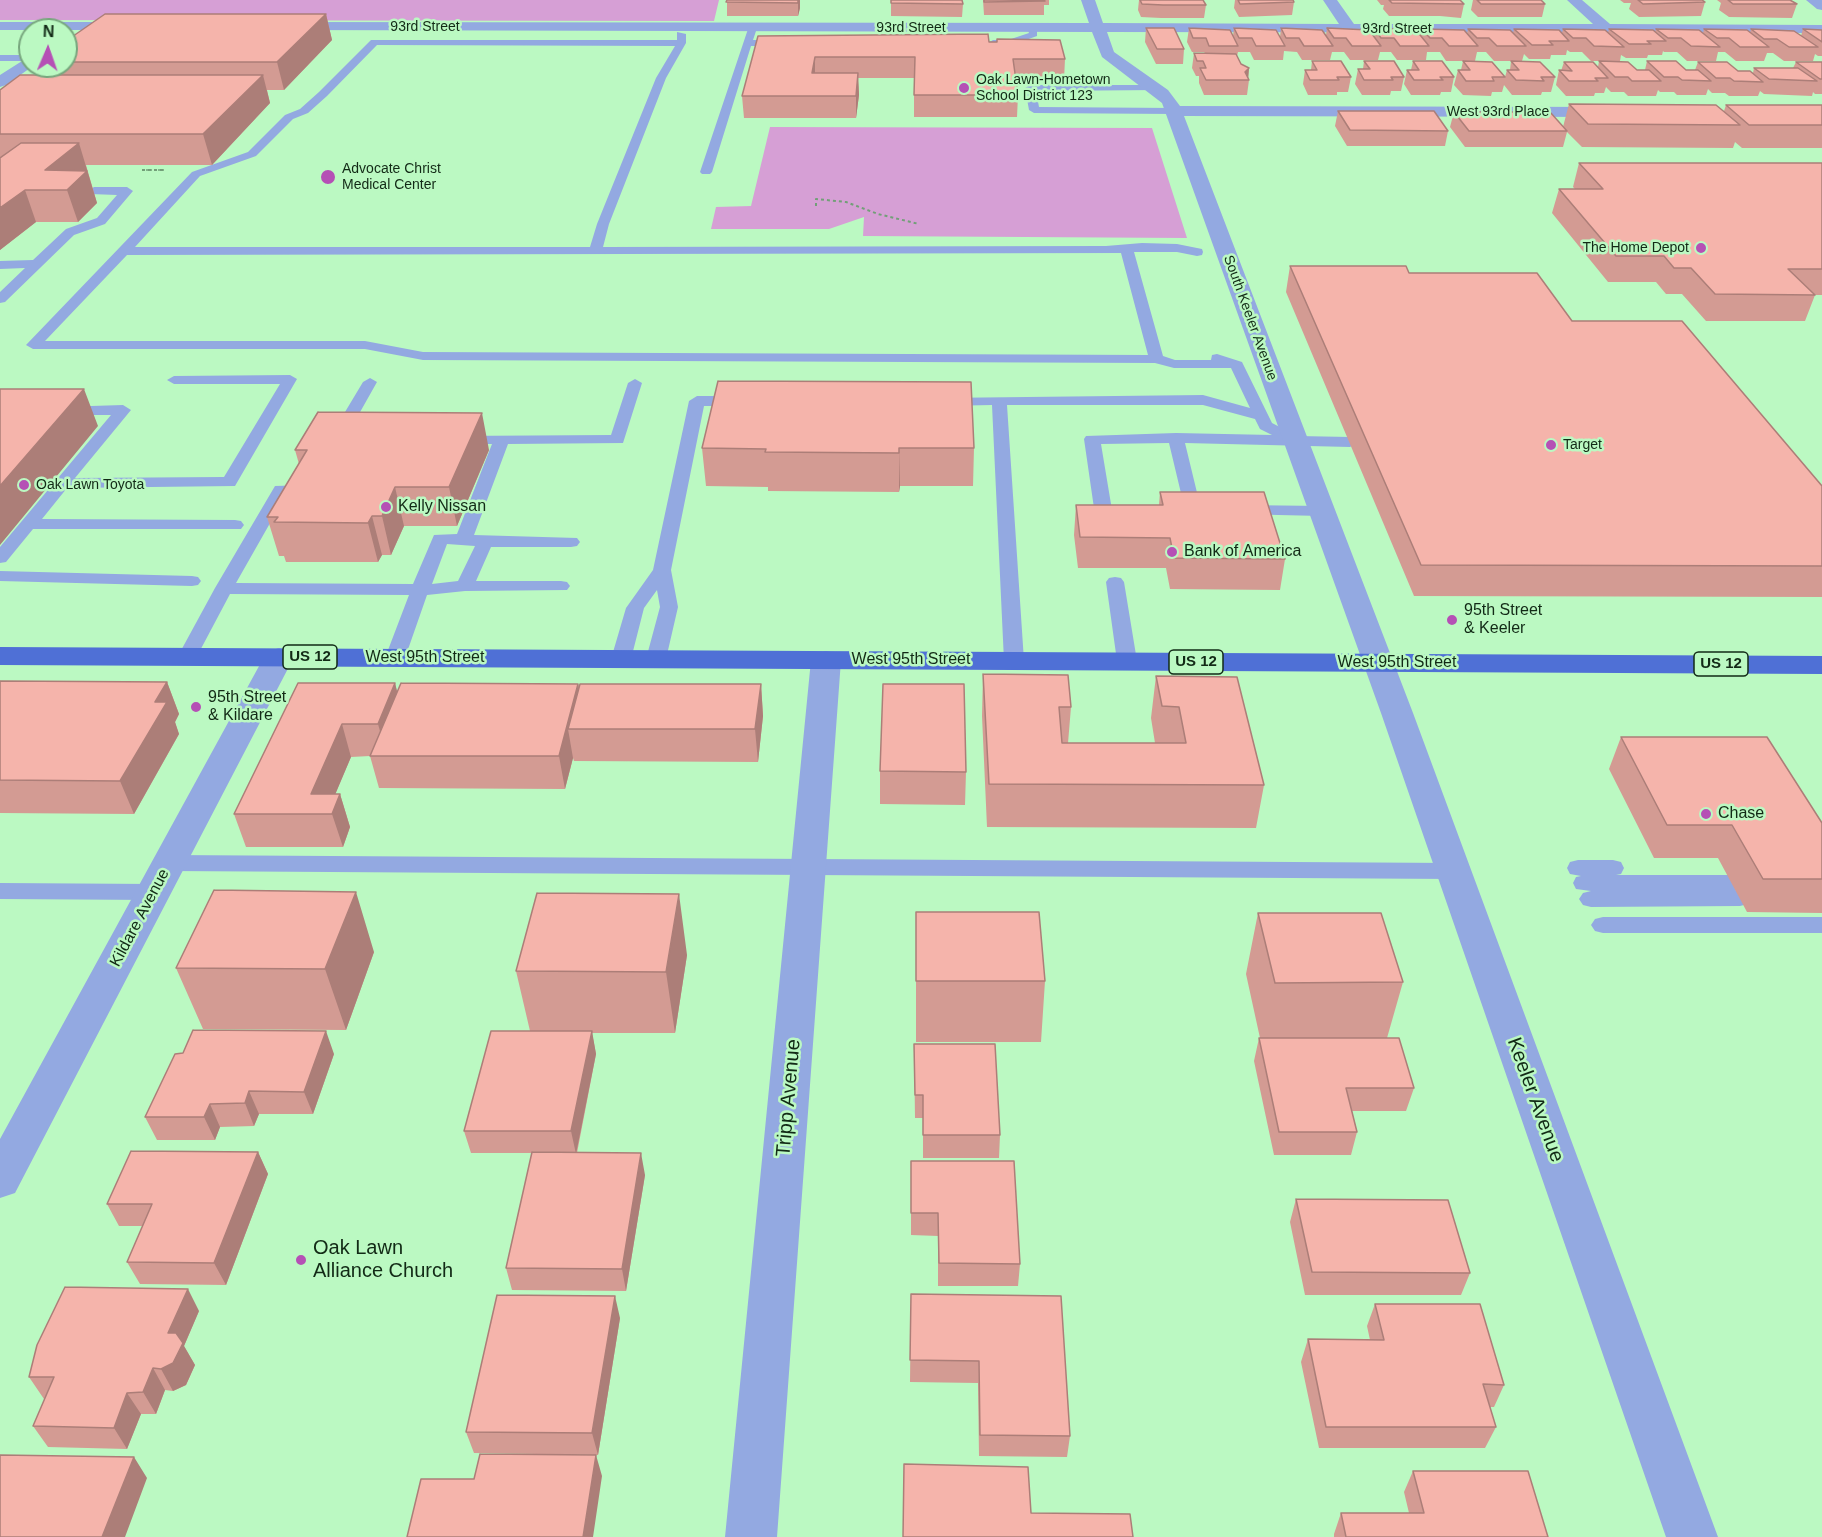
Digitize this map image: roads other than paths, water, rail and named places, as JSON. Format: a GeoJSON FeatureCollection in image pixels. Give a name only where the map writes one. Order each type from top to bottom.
{"type":"FeatureCollection","features":[{"type":"Feature","properties":{"kind":"main road","name":"West 95th Street"},"geometry":{"type":"LineString","coordinates":[[0,656],[1822,665]]}},
{"type":"Feature","properties":{"kind":"street","name":"South Keeler Avenue"},"geometry":{"type":"LineString","coordinates":[[1088,0],[1103,49],[1112,60],[1156,88],[1170,100],[1211,252],[1296,441],[1378,663]]}},
{"type":"Feature","properties":{"kind":"street"},"geometry":{"type":"LineString","coordinates":[[1330,0],[1350,28]]}},
{"type":"Feature","properties":{"kind":"street"},"geometry":{"type":"LineString","coordinates":[[1574,0],[1607,29]]}},
{"type":"Feature","properties":{"kind":"street"},"geometry":{"type":"LineString","coordinates":[[1813,0],[1822,6]]}},
{"type":"Feature","properties":{"kind":"street"},"geometry":{"type":"LineString","coordinates":[[842,27],[844,11]]}},
{"type":"Feature","properties":{"kind":"street"},"geometry":{"type":"LineString","coordinates":[[0,26],[144,26]]}},
{"type":"Feature","properties":{"kind":"street","name":"93rd Street"},"geometry":{"type":"LineString","coordinates":[[272,26],[670,30],[752,27],[1822,29]]}},
{"type":"Feature","properties":{"kind":"street"},"geometry":{"type":"LineString","coordinates":[[0,82],[18,69]]}},
{"type":"Feature","properties":{"kind":"street","name":"West 93rd Place"},"geometry":{"type":"LineString","coordinates":[[1174,111],[1634,112]]}},
{"type":"Feature","properties":{"kind":"street","name":"Kildare Avenue"},"geometry":{"type":"LineString","coordinates":[[0,1180],[279,657]]}},
{"type":"Feature","properties":{"kind":"street","name":"Tripp Avenue"},"geometry":{"type":"LineString","coordinates":[[751,1537],[826,660]]}},
{"type":"Feature","properties":{"kind":"street","name":"Keeler Avenue"},"geometry":{"type":"LineString","coordinates":[[1378,663],[1692,1537]]}},
{"type":"Feature","properties":{"kind":"lane"},"geometry":{"type":"LineString","coordinates":[[388,27],[323,94],[304,111],[289,117],[252,154],[196,174],[33,345],[365,345],[423,356],[522,358],[1156,359],[1174,363],[1227,362],[1237,365],[1266,426],[1296,441]]}},
{"type":"Feature","properties":{"kind":"lane"},"geometry":{"type":"LineString","coordinates":[[706,171],[752,27]]}},
{"type":"Feature","properties":{"kind":"lane"},"geometry":{"type":"LineString","coordinates":[[986,43],[1009,43],[1034,34],[1032,28]]}},
{"type":"Feature","properties":{"kind":"lane"},"geometry":{"type":"LineString","coordinates":[[595,250],[661,78],[683,36],[670,30],[667,43]]}},
{"type":"Feature","properties":{"kind":"lane"},"geometry":{"type":"LineString","coordinates":[[374,42],[681,43]]}},
{"type":"Feature","properties":{"kind":"lane"},"geometry":{"type":"LineString","coordinates":[[747,43],[795,43]]}},
{"type":"Feature","properties":{"kind":"lane"},"geometry":{"type":"LineString","coordinates":[[0,58],[18,59]]}},
{"type":"Feature","properties":{"kind":"lane"},"geometry":{"type":"LineString","coordinates":[[1156,88],[1030,88],[1034,110],[1174,111]]}},
{"type":"Feature","properties":{"kind":"lane"},"geometry":{"type":"LineString","coordinates":[[0,299],[70,232],[100,221],[127,191],[93,191]]}},
{"type":"Feature","properties":{"kind":"lane"},"geometry":{"type":"LineString","coordinates":[[123,251],[1127,250],[1143,254],[1182,255],[1211,252]]}},
{"type":"Feature","properties":{"kind":"lane"},"geometry":{"type":"LineString","coordinates":[[1127,250],[1156,359]]}},
{"type":"Feature","properties":{"kind":"lane"},"geometry":{"type":"LineString","coordinates":[[0,265],[36,264]]}},
{"type":"Feature","properties":{"kind":"lane"},"geometry":{"type":"LineString","coordinates":[[62,483],[230,482],[290,379],[174,380]]}},
{"type":"Feature","properties":{"kind":"lane"},"geometry":{"type":"LineString","coordinates":[[359,439],[336,439],[370,382]]}},
{"type":"Feature","properties":{"kind":"lane"},"geometry":{"type":"LineString","coordinates":[[447,439],[617,440],[635,383]]}},
{"type":"Feature","properties":{"kind":"lane"},"geometry":{"type":"LineString","coordinates":[[656,659],[669,607],[662,570],[697,400],[756,401]]}},
{"type":"Feature","properties":{"kind":"lane"},"geometry":{"type":"LineString","coordinates":[[933,401],[1203,400],[1262,416]]}},
{"type":"Feature","properties":{"kind":"lane"},"geometry":{"type":"LineString","coordinates":[[999,401],[1007,571],[1014,661]]}},
{"type":"Feature","properties":{"kind":"lane"},"geometry":{"type":"LineString","coordinates":[[0,558],[123,410],[45,410]]}},
{"type":"Feature","properties":{"kind":"lane"},"geometry":{"type":"LineString","coordinates":[[1176,438],[1193,510],[1322,511]]}},
{"type":"Feature","properties":{"kind":"lane"},"geometry":{"type":"LineString","coordinates":[[1105,522],[1092,440],[1176,438],[1350,442]]}},
{"type":"Feature","properties":{"kind":"lane"},"geometry":{"type":"LineString","coordinates":[[464,539],[502,439]]}},
{"type":"Feature","properties":{"kind":"lane"},"geometry":{"type":"LineString","coordinates":[[188,657],[280,490],[309,490]]}},
{"type":"Feature","properties":{"kind":"lane"},"geometry":{"type":"LineString","coordinates":[[28,524],[235,525]]}},
{"type":"Feature","properties":{"kind":"lane"},"geometry":{"type":"LineString","coordinates":[[395,658],[440,539],[484,542],[572,542]]}},
{"type":"Feature","properties":{"kind":"lane"},"geometry":{"type":"LineString","coordinates":[[465,586],[484,542]]}},
{"type":"Feature","properties":{"kind":"lane"},"geometry":{"type":"LineString","coordinates":[[621,659],[635,609],[662,570]]}},
{"type":"Feature","properties":{"kind":"lane"},"geometry":{"type":"LineString","coordinates":[[0,576],[192,580]]}},
{"type":"Feature","properties":{"kind":"lane"},"geometry":{"type":"LineString","coordinates":[[1115,582],[1127,661]]}},
{"type":"Feature","properties":{"kind":"lane"},"geometry":{"type":"LineString","coordinates":[[224,588],[420,590],[465,586],[561,585]]}},
{"type":"Feature","properties":{"kind":"lane"},"geometry":{"type":"LineString","coordinates":[[0,891],[162,877],[809,866],[1453,871]]}},
{"type":"Feature","properties":{"kind":"lane"},"geometry":{"type":"LineString","coordinates":[[1731,883],[1584,883],[1731,883]]}},
{"type":"Feature","properties":{"kind":"lane"},"geometry":{"type":"LineString","coordinates":[[1603,925],[1822,925]]}},
{"type":"Feature","properties":{"kind":"place","name":"Oak Lawn-Hometown School District 123"},"geometry":{"type":"Point","coordinates":[964,88]}},
{"type":"Feature","properties":{"kind":"place","name":"Advocate Christ Medical Center"},"geometry":{"type":"Point","coordinates":[328,177]}},
{"type":"Feature","properties":{"kind":"place","name":"The Home Depot"},"geometry":{"type":"Point","coordinates":[1701,248]}},
{"type":"Feature","properties":{"kind":"place","name":"Target"},"geometry":{"type":"Point","coordinates":[1551,445]}},
{"type":"Feature","properties":{"kind":"place","name":"Oak Lawn Toyota"},"geometry":{"type":"Point","coordinates":[24,485]}},
{"type":"Feature","properties":{"kind":"place","name":"Kelly Nissan"},"geometry":{"type":"Point","coordinates":[386,507]}},
{"type":"Feature","properties":{"kind":"place","name":"Bank of America"},"geometry":{"type":"Point","coordinates":[1172,552]}},
{"type":"Feature","properties":{"kind":"place","name":"95th Street & Keeler"},"geometry":{"type":"Point","coordinates":[1452,620]}},
{"type":"Feature","properties":{"kind":"place","name":"95th Street & Kildare"},"geometry":{"type":"Point","coordinates":[196,707]}},
{"type":"Feature","properties":{"kind":"place","name":"Chase"},"geometry":{"type":"Point","coordinates":[1706,814]}},
{"type":"Feature","properties":{"kind":"place","name":"Oak Lawn Alliance Church"},"geometry":{"type":"Point","coordinates":[301,1260]}}]}
